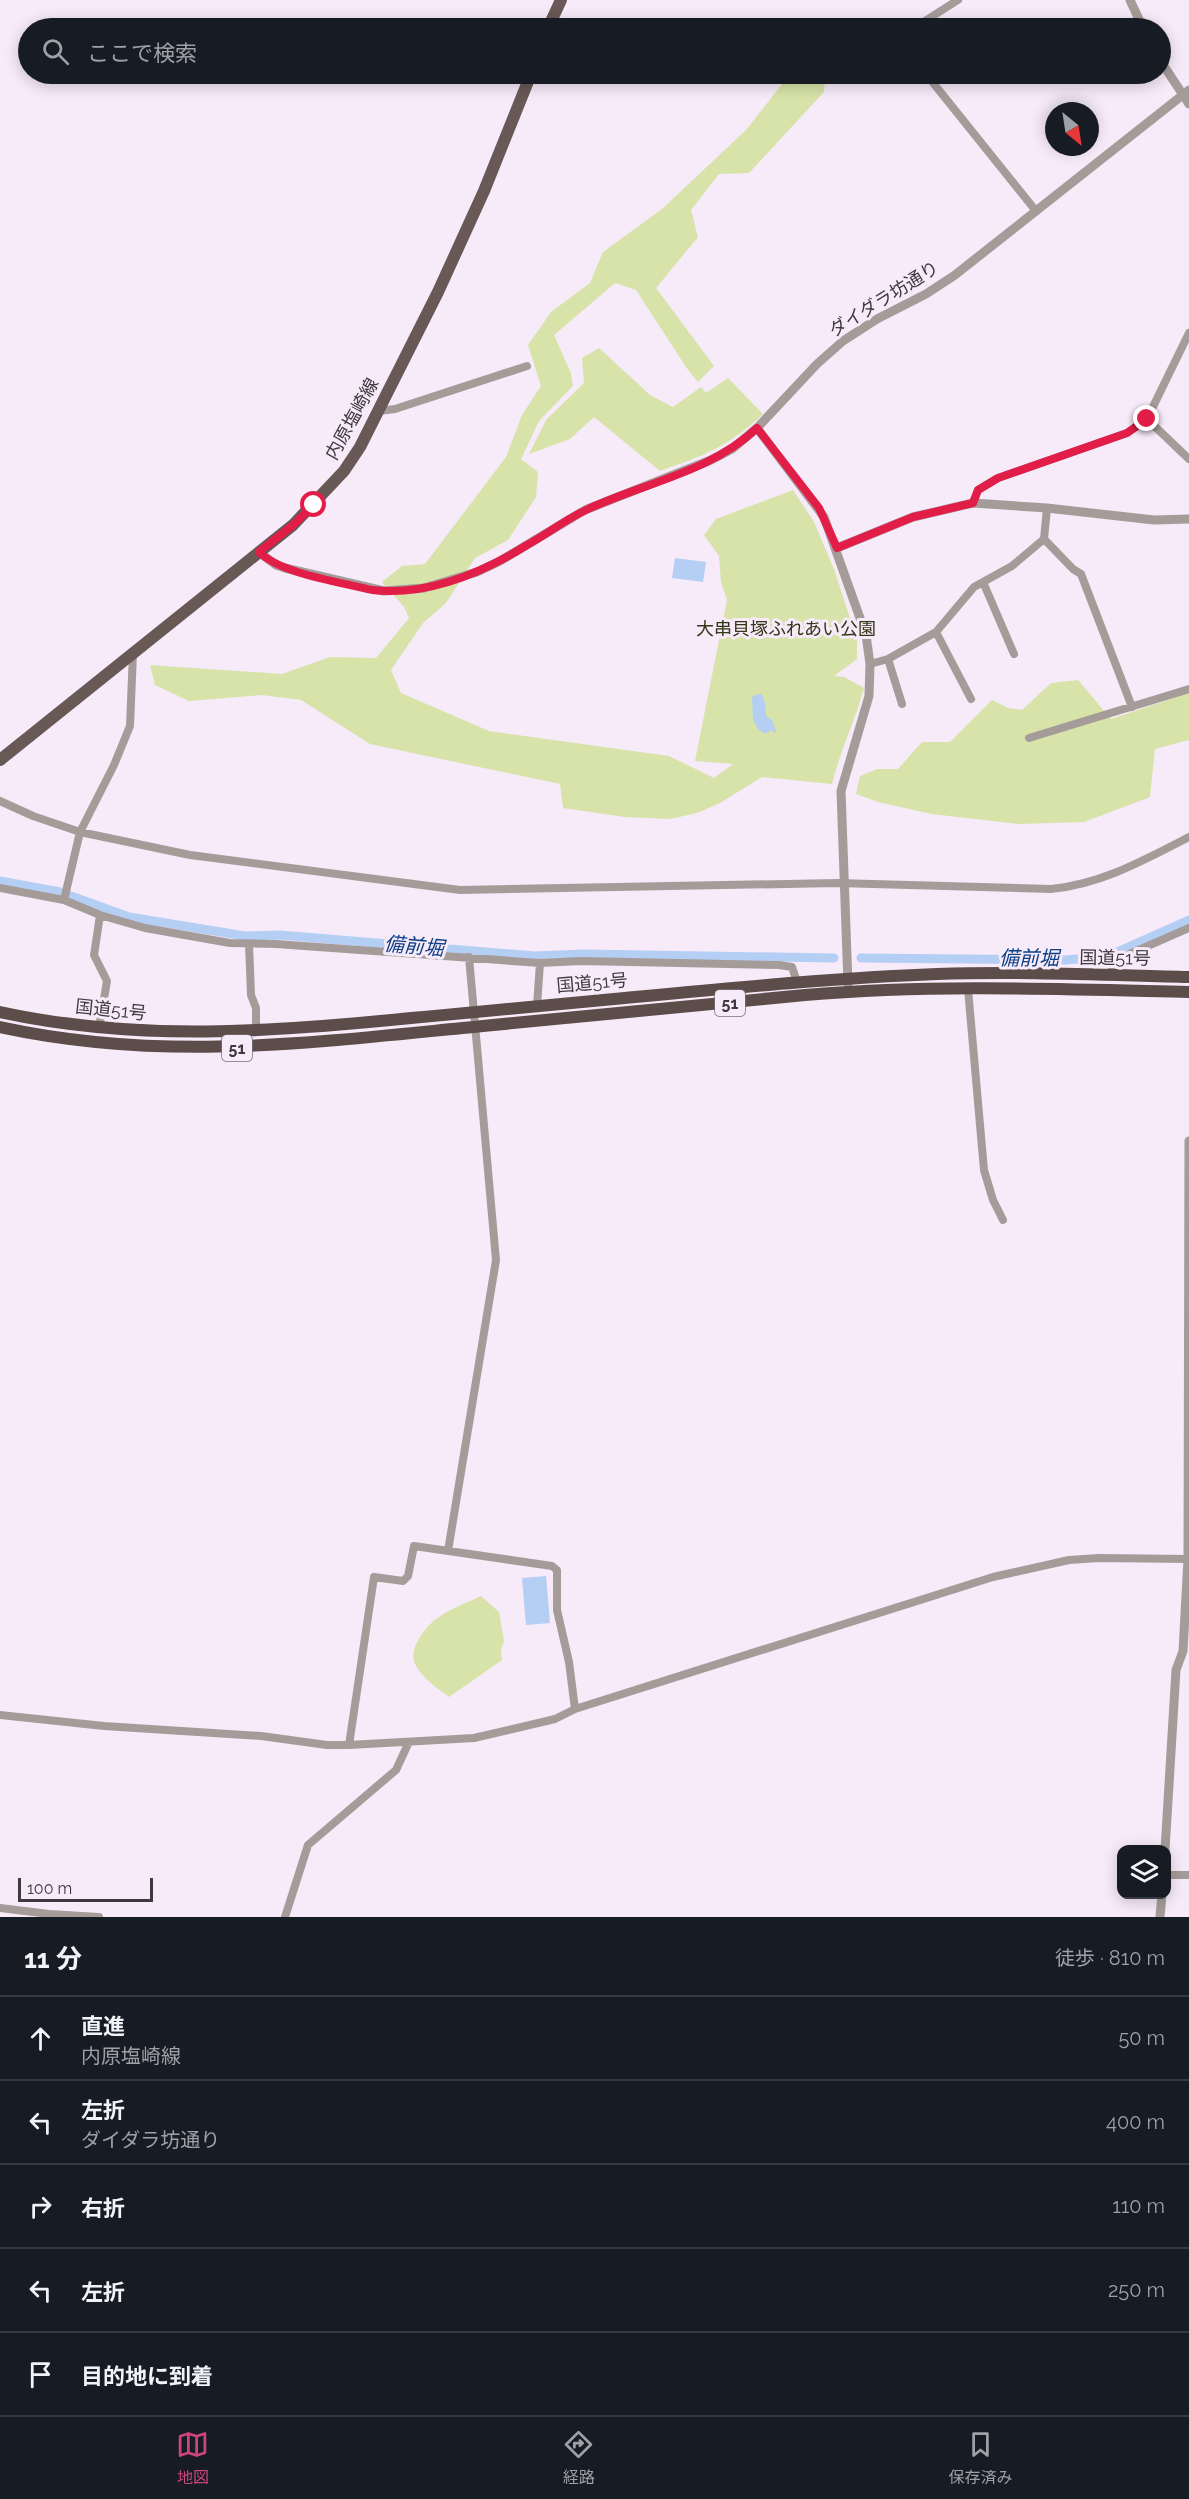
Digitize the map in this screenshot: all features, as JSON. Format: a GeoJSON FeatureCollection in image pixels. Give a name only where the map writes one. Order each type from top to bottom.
{"type":"FeatureCollection","features":[{"type":"Feature","properties":{"kind":"highway","name":"国道51号"},"geometry":{"type":"LineString","coordinates":[[0,1012],[99,1028],[172,1033],[256,1032],[848,978],[1009,973],[1189,977]]}},
{"type":"Feature","properties":{"kind":"highway","name":"国道51号"},"geometry":{"type":"LineString","coordinates":[[0,1027],[106,1043],[209,1048],[314,1043],[849,992],[968,989],[1189,992]]}},
{"type":"Feature","properties":{"kind":"main road"},"geometry":{"type":"LineString","coordinates":[[553,18],[561,0]]}},
{"type":"Feature","properties":{"kind":"main road","name":"内原塩崎線"},"geometry":{"type":"LineString","coordinates":[[0,760],[293,525],[328,491],[360,447],[462,242],[527,84]]}},
{"type":"Feature","properties":{"kind":"street"},"geometry":{"type":"LineString","coordinates":[[930,18],[958,0]]}},
{"type":"Feature","properties":{"kind":"street"},"geometry":{"type":"LineString","coordinates":[[1130,0],[1138,18]]}},
{"type":"Feature","properties":{"kind":"street"},"geometry":{"type":"LineString","coordinates":[[1171,73],[1186,93],[1189,104]]}},
{"type":"Feature","properties":{"kind":"street"},"geometry":{"type":"LineString","coordinates":[[934,84],[1036,211]]}},
{"type":"Feature","properties":{"kind":"street","name":"ダイダラ坊通り"},"geometry":{"type":"LineString","coordinates":[[259,552],[270,561],[285,568],[372,590],[405,590],[441,584],[500,561],[585,510],[721,455],[742,442],[757,428],[817,364],[843,341],[878,319],[938,287],[1186,93]]}},
{"type":"Feature","properties":{"kind":"street"},"geometry":{"type":"LineString","coordinates":[[973,503],[978,490],[998,478],[1127,433],[1147,419],[1189,333]]}},
{"type":"Feature","properties":{"kind":"street"},"geometry":{"type":"LineString","coordinates":[[379,411],[396,409],[527,366]]}},
{"type":"Feature","properties":{"kind":"street"},"geometry":{"type":"LineString","coordinates":[[1147,419],[1189,459]]}},
{"type":"Feature","properties":{"kind":"street"},"geometry":{"type":"LineString","coordinates":[[757,428],[819,508],[837,548],[866,635],[870,664],[867,705],[841,791],[849,992]]}},
{"type":"Feature","properties":{"kind":"street"},"geometry":{"type":"LineString","coordinates":[[837,548],[913,517],[973,503],[1047,508],[1154,520],[1189,519]]}},
{"type":"Feature","properties":{"kind":"street"},"geometry":{"type":"LineString","coordinates":[[870,664],[888,659],[936,632],[974,587],[1012,566],[1044,540],[1047,508]]}},
{"type":"Feature","properties":{"kind":"street"},"geometry":{"type":"LineString","coordinates":[[1044,540],[1072,569],[1081,574],[1132,707]]}},
{"type":"Feature","properties":{"kind":"street"},"geometry":{"type":"LineString","coordinates":[[983,582],[1014,654]]}},
{"type":"Feature","properties":{"kind":"street"},"geometry":{"type":"LineString","coordinates":[[936,632],[970,699]]}},
{"type":"Feature","properties":{"kind":"street"},"geometry":{"type":"LineString","coordinates":[[65,896],[80,832],[114,765],[130,726],[133,653]]}},
{"type":"Feature","properties":{"kind":"street"},"geometry":{"type":"LineString","coordinates":[[888,659],[902,704]]}},
{"type":"Feature","properties":{"kind":"street"},"geometry":{"type":"LineString","coordinates":[[1029,738],[1189,689]]}},
{"type":"Feature","properties":{"kind":"street"},"geometry":{"type":"LineString","coordinates":[[0,801],[33,816],[80,832],[190,855],[460,890],[844,884],[1067,887],[1116,873],[1189,837]]}},
{"type":"Feature","properties":{"kind":"street"},"geometry":{"type":"LineString","coordinates":[[0,888],[65,896],[100,915],[145,928],[230,944],[540,963],[581,961],[779,965],[792,967],[797,982]]}},
{"type":"Feature","properties":{"kind":"street"},"geometry":{"type":"LineString","coordinates":[[99,1028],[107,981],[94,955],[100,915]]}},
{"type":"Feature","properties":{"kind":"street"},"geometry":{"type":"LineString","coordinates":[[1111,976],[1116,960],[1189,928]]}},
{"type":"Feature","properties":{"kind":"street"},"geometry":{"type":"LineString","coordinates":[[249,944],[251,995],[256,1008],[256,1032]]}},
{"type":"Feature","properties":{"kind":"street"},"geometry":{"type":"LineString","coordinates":[[448,1551],[496,1268],[469,957]]}},
{"type":"Feature","properties":{"kind":"street"},"geometry":{"type":"LineString","coordinates":[[537,1006],[540,963]]}},
{"type":"Feature","properties":{"kind":"street"},"geometry":{"type":"LineString","coordinates":[[968,989],[984,1170],[986,1182],[1003,1220]]}},
{"type":"Feature","properties":{"kind":"street"},"geometry":{"type":"LineString","coordinates":[[1164,1845],[1176,1670],[1183,1651],[1188,1558],[1189,1142]]}},
{"type":"Feature","properties":{"kind":"street"},"geometry":{"type":"LineString","coordinates":[[349,1745],[374,1577],[403,1581],[408,1576],[414,1546],[552,1566],[557,1570],[557,1610],[569,1662],[575,1709]]}},
{"type":"Feature","properties":{"kind":"street"},"geometry":{"type":"LineString","coordinates":[[0,1715],[349,1745],[408,1744],[474,1738],[555,1719],[575,1709],[993,1577],[1069,1560],[1188,1558]]}},
{"type":"Feature","properties":{"kind":"street"},"geometry":{"type":"LineString","coordinates":[[285,1917],[308,1845],[396,1770],[408,1744]]}},
{"type":"Feature","properties":{"kind":"street"},"geometry":{"type":"LineString","coordinates":[[1171,1875],[1189,1875]]}},
{"type":"Feature","properties":{"kind":"street"},"geometry":{"type":"LineString","coordinates":[[1160,1917],[1162,1899]]}},
{"type":"Feature","properties":{"kind":"street"},"geometry":{"type":"LineString","coordinates":[[0,1908],[99,1917]]}},
{"type":"Feature","properties":{"kind":"green space","name":"大串貝塚ふれあい公園"},"geometry":{"type":"Polygon","coordinates":[[[782,84],[825,84],[824,92],[749,173],[719,174],[691,210],[698,237],[656,288],[714,366],[698,382],[636,290],[615,283],[554,335],[571,373],[573,386],[539,421],[521,459],[538,472],[536,497],[508,540],[475,558],[446,603],[423,623],[391,670],[401,693],[489,731],[669,756],[714,778],[733,764],[695,761],[727,600],[721,582],[719,556],[704,535],[716,519],[793,490],[814,522],[834,569],[857,640],[857,659],[834,676],[844,677],[864,688],[832,784],[762,777],[720,803],[697,813],[670,819],[625,817],[563,808],[560,784],[370,744],[301,700],[262,695],[189,701],[155,685],[150,665],[282,674],[330,657],[376,658],[409,618],[404,607],[382,582],[402,566],[425,564],[506,457],[522,415],[541,386],[528,345],[551,312],[590,283],[603,252],[662,209],[746,130],[782,84]]]}},
{"type":"Feature","properties":{"kind":"green space"},"geometry":{"type":"Polygon","coordinates":[[[599,348],[650,395],[673,407],[701,387],[706,393],[728,378],[763,414],[738,435],[715,449],[660,471],[594,417],[570,439],[529,454],[546,420],[584,383],[582,358],[599,348]]]}},
{"type":"Feature","properties":{"kind":"green space"},"geometry":{"type":"Polygon","coordinates":[[[1078,680],[1111,719],[1171,699],[1189,687],[1189,740],[1155,749],[1150,797],[1084,822],[1018,824],[932,814],[878,802],[856,794],[860,776],[877,769],[898,769],[922,742],[950,742],[992,700],[1008,708],[1022,710],[1051,683],[1078,680]]]}},
{"type":"Feature","properties":{"kind":"green space"},"geometry":{"type":"Polygon","coordinates":[[[481,1596],[499,1612],[504,1641],[501,1650],[502,1660],[449,1697],[418,1669],[413,1658],[414,1651],[424,1631],[434,1621],[481,1596]]]}},
{"type":"Feature","properties":{"kind":"water"},"geometry":{"type":"Polygon","coordinates":[[[675,558],[706,562],[703,582],[672,578],[675,558]]]}},
{"type":"Feature","properties":{"kind":"water"},"geometry":{"type":"Polygon","coordinates":[[[761,694],[765,702],[766,716],[772,720],[776,731],[774,733],[771,729],[769,733],[768,731],[768,733],[763,733],[761,730],[760,732],[753,720],[752,698],[754,695],[761,694]]]}},
{"type":"Feature","properties":{"kind":"water"},"geometry":{"type":"Polygon","coordinates":[[[546,1576],[550,1623],[526,1625],[522,1578],[546,1576]]]}},
{"type":"Feature","properties":{"kind":"waterway","name":"備前堀"},"geometry":{"type":"LineString","coordinates":[[0,881],[60,892],[129,917],[245,936],[280,935],[535,956],[584,954],[834,958]]}},
{"type":"Feature","properties":{"kind":"waterway","name":"備前堀"},"geometry":{"type":"LineString","coordinates":[[861,958],[1066,960],[1108,956],[1189,920]]}},
{"type":"Feature","properties":{"kind":"route"},"geometry":{"type":"LineString","coordinates":[[314,505],[259,552],[264,558],[285,568],[372,590],[424,588],[477,572],[527,546],[585,510],[711,460],[742,442],[757,428],[819,508],[837,548],[931,511],[973,503],[978,490],[998,478],[1127,433],[1147,419]]}}]}
